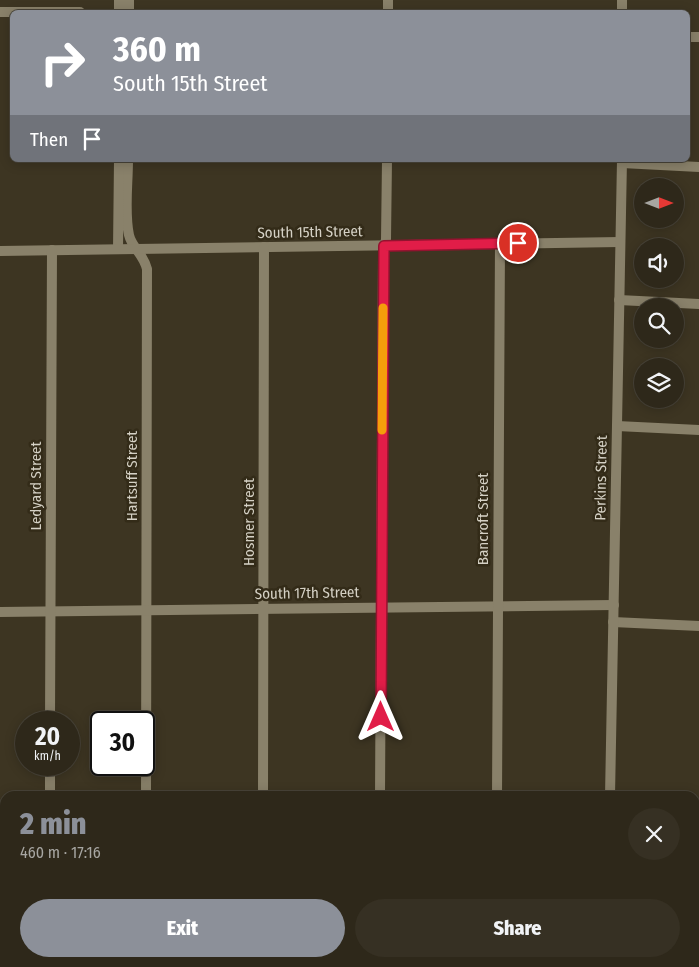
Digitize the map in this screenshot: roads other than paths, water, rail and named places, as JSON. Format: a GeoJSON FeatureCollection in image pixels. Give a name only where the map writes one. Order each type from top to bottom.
{"type":"FeatureCollection","features":[{"type":"Feature","properties":{"kind":"street"},"geometry":{"type":"LineString","coordinates":[[118,249],[119,162]]}},
{"type":"Feature","properties":{"kind":"street","name":"Hartsuff Street"},"geometry":{"type":"LineString","coordinates":[[128,162],[128,227],[130,237],[144,258],[147,269],[146,791]]}},
{"type":"Feature","properties":{"kind":"street"},"geometry":{"type":"LineString","coordinates":[[380,791],[384,246],[387,162]]}},
{"type":"Feature","properties":{"kind":"street"},"geometry":{"type":"LineString","coordinates":[[622,162],[699,167]]}},
{"type":"Feature","properties":{"kind":"street","name":"Perkins Street"},"geometry":{"type":"LineString","coordinates":[[610,791],[622,162]]}},
{"type":"Feature","properties":{"kind":"street","name":"South 15th Street"},"geometry":{"type":"LineString","coordinates":[[0,251],[620,242]]}},
{"type":"Feature","properties":{"kind":"street","name":"Bancroft Street"},"geometry":{"type":"LineString","coordinates":[[497,791],[500,243]]}},
{"type":"Feature","properties":{"kind":"street","name":"Hosmer Street"},"geometry":{"type":"LineString","coordinates":[[263,791],[264,247]]}},
{"type":"Feature","properties":{"kind":"street","name":"Ledyard Street"},"geometry":{"type":"LineString","coordinates":[[50,711],[52,250]]}},
{"type":"Feature","properties":{"kind":"street"},"geometry":{"type":"LineString","coordinates":[[619,300],[699,304]]}},
{"type":"Feature","properties":{"kind":"street"},"geometry":{"type":"LineString","coordinates":[[617,426],[699,430]]}},
{"type":"Feature","properties":{"kind":"street","name":"South 17th Street"},"geometry":{"type":"LineString","coordinates":[[0,612],[614,605]]}},
{"type":"Feature","properties":{"kind":"street"},"geometry":{"type":"LineString","coordinates":[[613,622],[699,626]]}},
{"type":"Feature","properties":{"kind":"street"},"geometry":{"type":"LineString","coordinates":[[50,776],[50,791]]}},
{"type":"Feature","properties":{"kind":"street"},"geometry":{"type":"LineString","coordinates":[[556,967],[606,967]]}}]}
